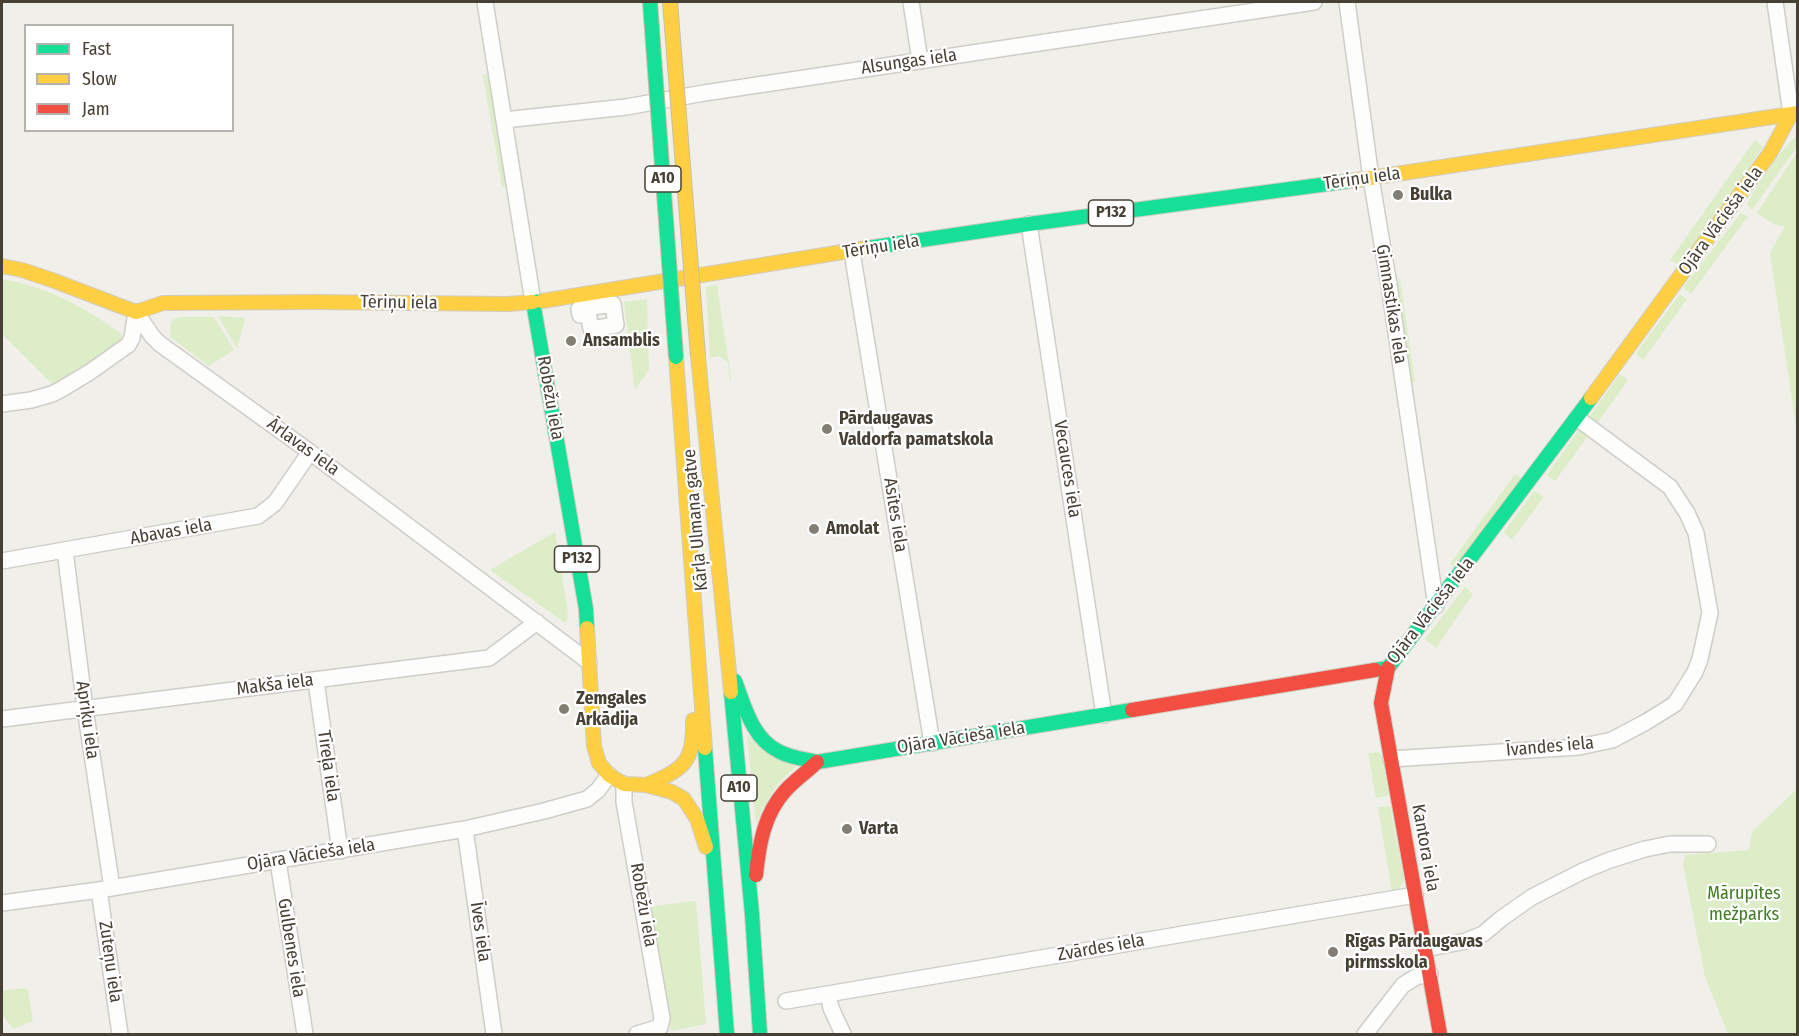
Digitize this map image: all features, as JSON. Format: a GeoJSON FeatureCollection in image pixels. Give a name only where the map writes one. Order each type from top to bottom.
{"type":"FeatureCollection","features":[{"type":"Feature","properties":{"kind":"main road","name":"Kārļa Ulmaņa gatve"},"geometry":{"type":"LineString","coordinates":[[650,2],[727,1035]]}},
{"type":"Feature","properties":{"kind":"main road","name":"Kārļa Ulmaņa gatve"},"geometry":{"type":"LineString","coordinates":[[670,2],[698,356],[752,914],[760,1035]]}},
{"type":"Feature","properties":{"kind":"main road","name":"Tēriņu iela"},"geometry":{"type":"LineString","coordinates":[[136,312],[163,303],[508,304],[533,302],[878,246],[1371,178],[1794,113]]}},
{"type":"Feature","properties":{"kind":"main road","name":"Ojāra Vācieša iela"},"geometry":{"type":"LineString","coordinates":[[727,661],[754,729],[767,744],[776,751],[817,762],[1388,668],[1577,418],[1770,153],[1794,113]]}},
{"type":"Feature","properties":{"kind":"main road"},"geometry":{"type":"LineString","coordinates":[[2,266],[52,280],[136,312]]}},
{"type":"Feature","properties":{"kind":"main road","name":"Robežu iela"},"geometry":{"type":"LineString","coordinates":[[533,302],[586,609],[594,746],[599,763],[609,775]]}},
{"type":"Feature","properties":{"kind":"main road"},"geometry":{"type":"LineString","coordinates":[[646,785],[673,773],[684,763],[692,750],[697,646]]}},
{"type":"Feature","properties":{"kind":"main road","name":"Kantora iela"},"geometry":{"type":"LineString","coordinates":[[1388,668],[1381,703],[1440,1035]]}},
{"type":"Feature","properties":{"kind":"main road"},"geometry":{"type":"LineString","coordinates":[[752,914],[758,852],[768,820],[784,791],[817,762]]}},
{"type":"Feature","properties":{"kind":"main road"},"geometry":{"type":"LineString","coordinates":[[609,775],[624,784],[646,785],[672,792],[684,799],[697,819],[716,879]]}},
{"type":"Feature","properties":{"kind":"street","name":"Robežu iela"},"geometry":{"type":"LineString","coordinates":[[484,2],[533,302]]}},
{"type":"Feature","properties":{"kind":"street"},"geometry":{"type":"LineString","coordinates":[[910,2],[920,61]]}},
{"type":"Feature","properties":{"kind":"street","name":"Alsungas iela"},"geometry":{"type":"LineString","coordinates":[[504,120],[626,107],[704,93],[1314,2]]}},
{"type":"Feature","properties":{"kind":"street","name":"Ģimnastikas iela"},"geometry":{"type":"LineString","coordinates":[[1347,2],[1371,178],[1437,606]]}},
{"type":"Feature","properties":{"kind":"street"},"geometry":{"type":"LineString","coordinates":[[1774,2],[1794,113]]}},
{"type":"Feature","properties":{"kind":"street","name":"Vecauces iela"},"geometry":{"type":"LineString","coordinates":[[1029,224],[1104,715]]}},
{"type":"Feature","properties":{"kind":"street","name":"Asītes iela"},"geometry":{"type":"LineString","coordinates":[[852,252],[932,743]]}},
{"type":"Feature","properties":{"kind":"street"},"geometry":{"type":"LineString","coordinates":[[2,404],[52,394],[90,372],[128,345],[132,338],[136,312]]}},
{"type":"Feature","properties":{"kind":"street","name":"Ārlavas iela"},"geometry":{"type":"LineString","coordinates":[[136,312],[160,344],[310,452],[589,662]]}},
{"type":"Feature","properties":{"kind":"street","name":"Īvandes iela"},"geometry":{"type":"LineString","coordinates":[[1391,759],[1579,747],[1612,740],[1675,704],[1695,672],[1710,614],[1696,532],[1670,487],[1577,418]]}},
{"type":"Feature","properties":{"kind":"street","name":"Abavas iela"},"geometry":{"type":"LineString","coordinates":[[2,561],[65,552],[258,516],[275,503],[310,452]]}},
{"type":"Feature","properties":{"kind":"street","name":"Apriķu iela"},"geometry":{"type":"LineString","coordinates":[[65,552],[105,889]]}},
{"type":"Feature","properties":{"kind":"street","name":"Makša iela"},"geometry":{"type":"LineString","coordinates":[[2,719],[489,658],[537,621]]}},
{"type":"Feature","properties":{"kind":"street","name":"Tīreļa iela"},"geometry":{"type":"LineString","coordinates":[[316,681],[340,851]]}},
{"type":"Feature","properties":{"kind":"street","name":"Ojāra Vācieša iela"},"geometry":{"type":"LineString","coordinates":[[2,903],[105,889],[465,829],[587,799],[598,790],[609,775]]}},
{"type":"Feature","properties":{"kind":"street","name":"Robežu iela"},"geometry":{"type":"LineString","coordinates":[[624,784],[624,802],[662,1018],[660,1027],[637,1035]]}},
{"type":"Feature","properties":{"kind":"street","name":"Īves iela"},"geometry":{"type":"LineString","coordinates":[[465,829],[494,1035]]}},
{"type":"Feature","properties":{"kind":"street"},"geometry":{"type":"LineString","coordinates":[[1425,949],[1466,941],[1483,934],[1532,897],[1583,870],[1645,849],[1670,844],[1708,844]]}},
{"type":"Feature","properties":{"kind":"street","name":"Gulbenes iela"},"geometry":{"type":"LineString","coordinates":[[278,861],[304,1035]]}},
{"type":"Feature","properties":{"kind":"street","name":"Zuteņu iela"},"geometry":{"type":"LineString","coordinates":[[105,889],[120,1035]]}},
{"type":"Feature","properties":{"kind":"street","name":"Zvārdes iela"},"geometry":{"type":"LineString","coordinates":[[786,1001],[1415,895]]}},
{"type":"Feature","properties":{"kind":"street"},"geometry":{"type":"LineString","coordinates":[[1365,1035],[1403,985],[1416,977],[1430,974]]}},
{"type":"Feature","properties":{"kind":"street"},"geometry":{"type":"LineString","coordinates":[[828,994],[843,1035]]}},
{"type":"Feature","properties":{"kind":"green space"},"geometry":{"type":"Polygon","coordinates":[[[488,74],[507,186],[502,187],[483,75],[488,74]]]}},
{"type":"Feature","properties":{"kind":"green space"},"geometry":{"type":"Polygon","coordinates":[[[1797,135],[1797,147],[1752,210],[1747,204],[1757,185],[1797,135]]]}},
{"type":"Feature","properties":{"kind":"green space"},"geometry":{"type":"Polygon","coordinates":[[[1755,140],[1763,147],[1680,266],[1670,260],[1755,140]]]}},
{"type":"Feature","properties":{"kind":"green space"},"geometry":{"type":"Polygon","coordinates":[[[1797,152],[1797,433],[1770,253],[1785,226],[1775,225],[1757,213],[1797,152]]]}},
{"type":"Feature","properties":{"kind":"green space"},"geometry":{"type":"Polygon","coordinates":[[[1741,213],[1748,216],[1691,294],[1684,286],[1741,213]]]}},
{"type":"Feature","properties":{"kind":"green space"},"geometry":{"type":"Polygon","coordinates":[[[2,279],[50,292],[77,305],[119,332],[122,336],[120,341],[53,385],[2,334],[2,279]]]}},
{"type":"Feature","properties":{"kind":"green space"},"geometry":{"type":"Polygon","coordinates":[[[1397,279],[1400,279],[1415,382],[1412,382],[1397,279]]]}},
{"type":"Feature","properties":{"kind":"green space"},"geometry":{"type":"Polygon","coordinates":[[[717,285],[731,378],[730,382],[728,363],[720,356],[710,358],[706,287],[717,285]]]}},
{"type":"Feature","properties":{"kind":"green space"},"geometry":{"type":"Polygon","coordinates":[[[1680,294],[1687,299],[1643,360],[1636,353],[1680,294]]]}},
{"type":"Feature","properties":{"kind":"green space"},"geometry":{"type":"Polygon","coordinates":[[[647,299],[649,370],[635,390],[624,302],[647,299]]]}},
{"type":"Feature","properties":{"kind":"green space"},"geometry":{"type":"Polygon","coordinates":[[[218,316],[245,318],[237,349],[218,316]]]}},
{"type":"Feature","properties":{"kind":"green space"},"geometry":{"type":"Polygon","coordinates":[[[181,317],[214,317],[234,350],[209,366],[170,337],[171,322],[181,317]]]}},
{"type":"Feature","properties":{"kind":"green space"},"geometry":{"type":"Polygon","coordinates":[[[1620,374],[1628,380],[1596,425],[1590,416],[1620,374]]]}},
{"type":"Feature","properties":{"kind":"green space"},"geometry":{"type":"Polygon","coordinates":[[[1578,431],[1590,433],[1555,481],[1547,475],[1578,431]]]}},
{"type":"Feature","properties":{"kind":"green space"},"geometry":{"type":"Polygon","coordinates":[[[1515,474],[1522,479],[1458,569],[1450,564],[1515,474]]]}},
{"type":"Feature","properties":{"kind":"green space"},"geometry":{"type":"Polygon","coordinates":[[[1534,491],[1544,497],[1512,540],[1504,532],[1534,491]]]}},
{"type":"Feature","properties":{"kind":"green space"},"geometry":{"type":"Polygon","coordinates":[[[555,532],[568,613],[567,621],[564,622],[490,570],[555,532]]]}},
{"type":"Feature","properties":{"kind":"green space"},"geometry":{"type":"Polygon","coordinates":[[[1465,587],[1473,594],[1436,648],[1425,639],[1465,587]]]}},
{"type":"Feature","properties":{"kind":"green space"},"geometry":{"type":"Polygon","coordinates":[[[747,735],[796,767],[772,792],[756,824],[747,735]]]}},
{"type":"Feature","properties":{"kind":"green space"},"geometry":{"type":"Polygon","coordinates":[[[1368,753],[1381,754],[1389,795],[1376,798],[1368,753]]]}},
{"type":"Feature","properties":{"kind":"green space","name":"Mārupītes mežparks"},"geometry":{"type":"Polygon","coordinates":[[[1797,789],[1797,1034],[1728,1034],[1705,977],[1683,864],[1685,855],[1749,850],[1752,832],[1797,789]]]}},
{"type":"Feature","properties":{"kind":"green space"},"geometry":{"type":"Polygon","coordinates":[[[1390,806],[1404,880],[1399,889],[1392,893],[1378,807],[1390,806]]]}},
{"type":"Feature","properties":{"kind":"green space"},"geometry":{"type":"Polygon","coordinates":[[[696,901],[706,1024],[671,1031],[646,907],[696,901]]]}},
{"type":"Feature","properties":{"kind":"green space"},"geometry":{"type":"Polygon","coordinates":[[[25,988],[28,991],[33,1021],[13,1029],[2,1014],[2,991],[25,988]]]}},
{"type":"Feature","properties":{"kind":"traffic: fast"},"geometry":{"type":"LineString","coordinates":[[650,2],[676,357]]}},
{"type":"Feature","properties":{"kind":"traffic: fast"},"geometry":{"type":"LineString","coordinates":[[867,248],[1350,181]]}},
{"type":"Feature","properties":{"kind":"traffic: fast"},"geometry":{"type":"LineString","coordinates":[[542,301],[533,302],[586,609],[587,628]]}},
{"type":"Feature","properties":{"kind":"traffic: fast"},"geometry":{"type":"LineString","coordinates":[[1375,670],[1388,668],[1591,398]]}},
{"type":"Feature","properties":{"kind":"traffic: fast"},"geometry":{"type":"LineString","coordinates":[[735,681],[756,731],[770,746],[785,754],[817,762],[1132,710]]}},
{"type":"Feature","properties":{"kind":"traffic: fast"},"geometry":{"type":"LineString","coordinates":[[731,692],[752,914],[760,1034]]}},
{"type":"Feature","properties":{"kind":"traffic: fast"},"geometry":{"type":"LineString","coordinates":[[705,748],[727,1034]]}},
{"type":"Feature","properties":{"kind":"traffic: slow"},"geometry":{"type":"LineString","coordinates":[[670,2],[698,356]]}},
{"type":"Feature","properties":{"kind":"traffic: slow"},"geometry":{"type":"LineString","coordinates":[[1350,181],[1798,113]]}},
{"type":"Feature","properties":{"kind":"traffic: slow"},"geometry":{"type":"LineString","coordinates":[[1591,398],[1770,153],[1791,114]]}},
{"type":"Feature","properties":{"kind":"traffic: slow"},"geometry":{"type":"LineString","coordinates":[[542,301],[867,248]]}},
{"type":"Feature","properties":{"kind":"traffic: slow"},"geometry":{"type":"LineString","coordinates":[[2,266],[52,280],[136,312],[163,303],[508,304],[533,302]]}},
{"type":"Feature","properties":{"kind":"traffic: slow"},"geometry":{"type":"LineString","coordinates":[[698,356],[731,692]]}},
{"type":"Feature","properties":{"kind":"traffic: slow"},"geometry":{"type":"LineString","coordinates":[[676,357],[705,748]]}},
{"type":"Feature","properties":{"kind":"traffic: slow"},"geometry":{"type":"LineString","coordinates":[[587,628],[594,746],[599,763],[609,775],[624,784],[646,785],[672,792],[684,799],[697,819],[706,847]]}},
{"type":"Feature","properties":{"kind":"traffic: slow"},"geometry":{"type":"LineString","coordinates":[[646,785],[670,774],[684,763],[691,746],[693,720]]}},
{"type":"Feature","properties":{"kind":"traffic: jam"},"geometry":{"type":"LineString","coordinates":[[1388,668],[1381,703],[1440,1034]]}},
{"type":"Feature","properties":{"kind":"traffic: jam"},"geometry":{"type":"LineString","coordinates":[[1132,710],[1375,670]]}},
{"type":"Feature","properties":{"kind":"traffic: jam"},"geometry":{"type":"LineString","coordinates":[[756,875],[761,841],[772,810],[785,791],[817,762]]}},
{"type":"Feature","properties":{"kind":"place","name":"Bulka"},"geometry":{"type":"Point","coordinates":[1398,195]}},
{"type":"Feature","properties":{"kind":"place","name":"Ansamblis"},"geometry":{"type":"Point","coordinates":[571,341]}},
{"type":"Feature","properties":{"kind":"place","name":"Pārdaugavas Valdorfa pamatskola"},"geometry":{"type":"Point","coordinates":[827,429]}},
{"type":"Feature","properties":{"kind":"place","name":"Amolat"},"geometry":{"type":"Point","coordinates":[814,529]}},
{"type":"Feature","properties":{"kind":"place","name":"Zemgales Arkādija"},"geometry":{"type":"Point","coordinates":[564,709]}},
{"type":"Feature","properties":{"kind":"place","name":"Varta"},"geometry":{"type":"Point","coordinates":[847,829]}},
{"type":"Feature","properties":{"kind":"place","name":"Rīgas Pārdaugavas pirmsskola"},"geometry":{"type":"Point","coordinates":[1333,952]}}]}
